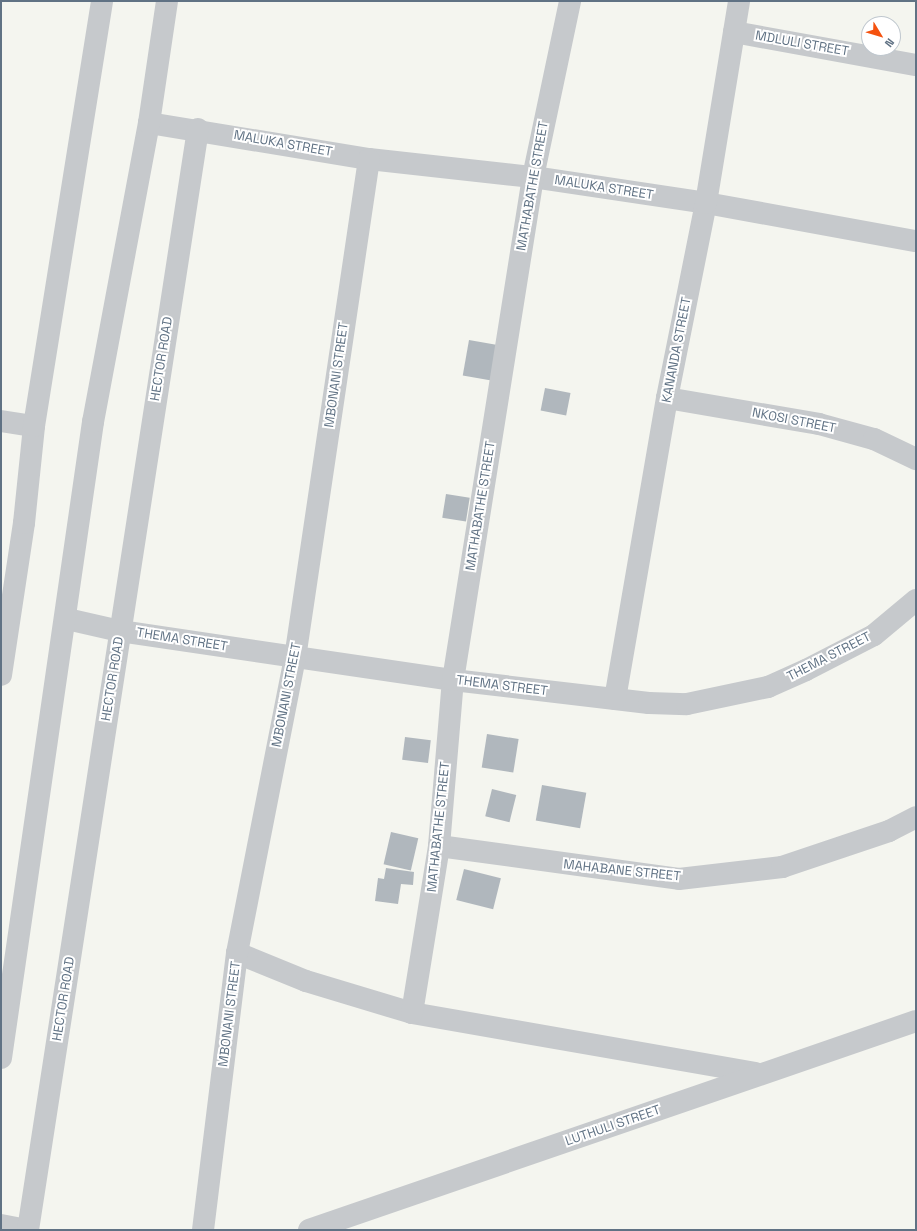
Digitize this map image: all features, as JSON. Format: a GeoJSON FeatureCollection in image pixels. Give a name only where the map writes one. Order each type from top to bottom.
{"type":"FeatureCollection","features":[{"type":"Feature","properties":{"kind":"street"},"geometry":{"type":"LineString","coordinates":[[1,675],[24,523],[34,426],[102,1]]}},
{"type":"Feature","properties":{"kind":"street"},"geometry":{"type":"LineString","coordinates":[[1,1058],[67,619],[93,422],[148,123],[167,1]]}},
{"type":"Feature","properties":{"kind":"street","name":"MATHABATHE STREET"},"geometry":{"type":"LineString","coordinates":[[412,1014],[439,846],[453,680],[533,177],[570,1]]}},
{"type":"Feature","properties":{"kind":"street","name":"KANANDA STREET"},"geometry":{"type":"LineString","coordinates":[[615,699],[667,398],[706,203],[739,1]]}},
{"type":"Feature","properties":{"kind":"street","name":"MDLULI STREET"},"geometry":{"type":"LineString","coordinates":[[734,32],[916,65]]}},
{"type":"Feature","properties":{"kind":"street","name":"MALUKA STREET"},"geometry":{"type":"LineString","coordinates":[[148,123],[198,129],[369,159],[533,177],[706,203],[916,241]]}},
{"type":"Feature","properties":{"kind":"street","name":"HECTOR ROAD"},"geometry":{"type":"LineString","coordinates":[[27,1230],[198,129]]}},
{"type":"Feature","properties":{"kind":"street","name":"MBONANI STREET"},"geometry":{"type":"LineString","coordinates":[[203,1230],[237,953],[295,658],[369,159]]}},
{"type":"Feature","properties":{"kind":"street","name":"NKOSI STREET"},"geometry":{"type":"LineString","coordinates":[[667,398],[819,424],[874,438],[916,459]]}},
{"type":"Feature","properties":{"kind":"street"},"geometry":{"type":"LineString","coordinates":[[1,421],[34,426]]}},
{"type":"Feature","properties":{"kind":"street","name":"THEMA STREET"},"geometry":{"type":"LineString","coordinates":[[67,619],[120,631],[295,658],[453,680],[615,699],[687,704],[768,687],[874,635],[916,600]]}},
{"type":"Feature","properties":{"kind":"street","name":"MAHABANE STREET"},"geometry":{"type":"LineString","coordinates":[[439,846],[679,879],[782,867],[889,831],[916,817]]}},
{"type":"Feature","properties":{"kind":"street"},"geometry":{"type":"LineString","coordinates":[[237,953],[306,981],[412,1014],[757,1073]]}},
{"type":"Feature","properties":{"kind":"street","name":"LUTHULI STREET"},"geometry":{"type":"LineString","coordinates":[[309,1230],[687,1101],[757,1073],[916,1021]]}},
{"type":"Feature","properties":{"kind":"street"},"geometry":{"type":"LineString","coordinates":[[1,1225],[27,1230]]}},
{"type":"Feature","properties":{"kind":"building"},"geometry":{"type":"Polygon","coordinates":[[[469,340],[498,345],[491,380],[463,375],[469,340]]]}},
{"type":"Feature","properties":{"kind":"building"},"geometry":{"type":"Polygon","coordinates":[[[545,388],[571,393],[566,416],[541,411],[545,388]]]}},
{"type":"Feature","properties":{"kind":"building"},"geometry":{"type":"Polygon","coordinates":[[[446,494],[470,498],[466,521],[442,518],[446,494]]]}},
{"type":"Feature","properties":{"kind":"building"},"geometry":{"type":"Polygon","coordinates":[[[487,734],[519,739],[513,773],[482,768],[487,734]]]}},
{"type":"Feature","properties":{"kind":"building"},"geometry":{"type":"Polygon","coordinates":[[[405,737],[431,740],[428,763],[402,760],[405,737]]]}},
{"type":"Feature","properties":{"kind":"building"},"geometry":{"type":"Polygon","coordinates":[[[542,785],[586,793],[580,828],[536,820],[542,785]]]}},
{"type":"Feature","properties":{"kind":"building"},"geometry":{"type":"Polygon","coordinates":[[[492,789],[516,795],[509,822],[485,816],[492,789]]]}},
{"type":"Feature","properties":{"kind":"building"},"geometry":{"type":"Polygon","coordinates":[[[391,832],[418,838],[411,870],[384,864],[391,832]]]}},
{"type":"Feature","properties":{"kind":"building"},"geometry":{"type":"Polygon","coordinates":[[[386,868],[414,872],[413,885],[401,884],[398,904],[375,901],[378,878],[384,879],[386,868]]]}},
{"type":"Feature","properties":{"kind":"building"},"geometry":{"type":"Polygon","coordinates":[[[464,869],[501,878],[493,909],[456,900],[464,869]]]}}]}
